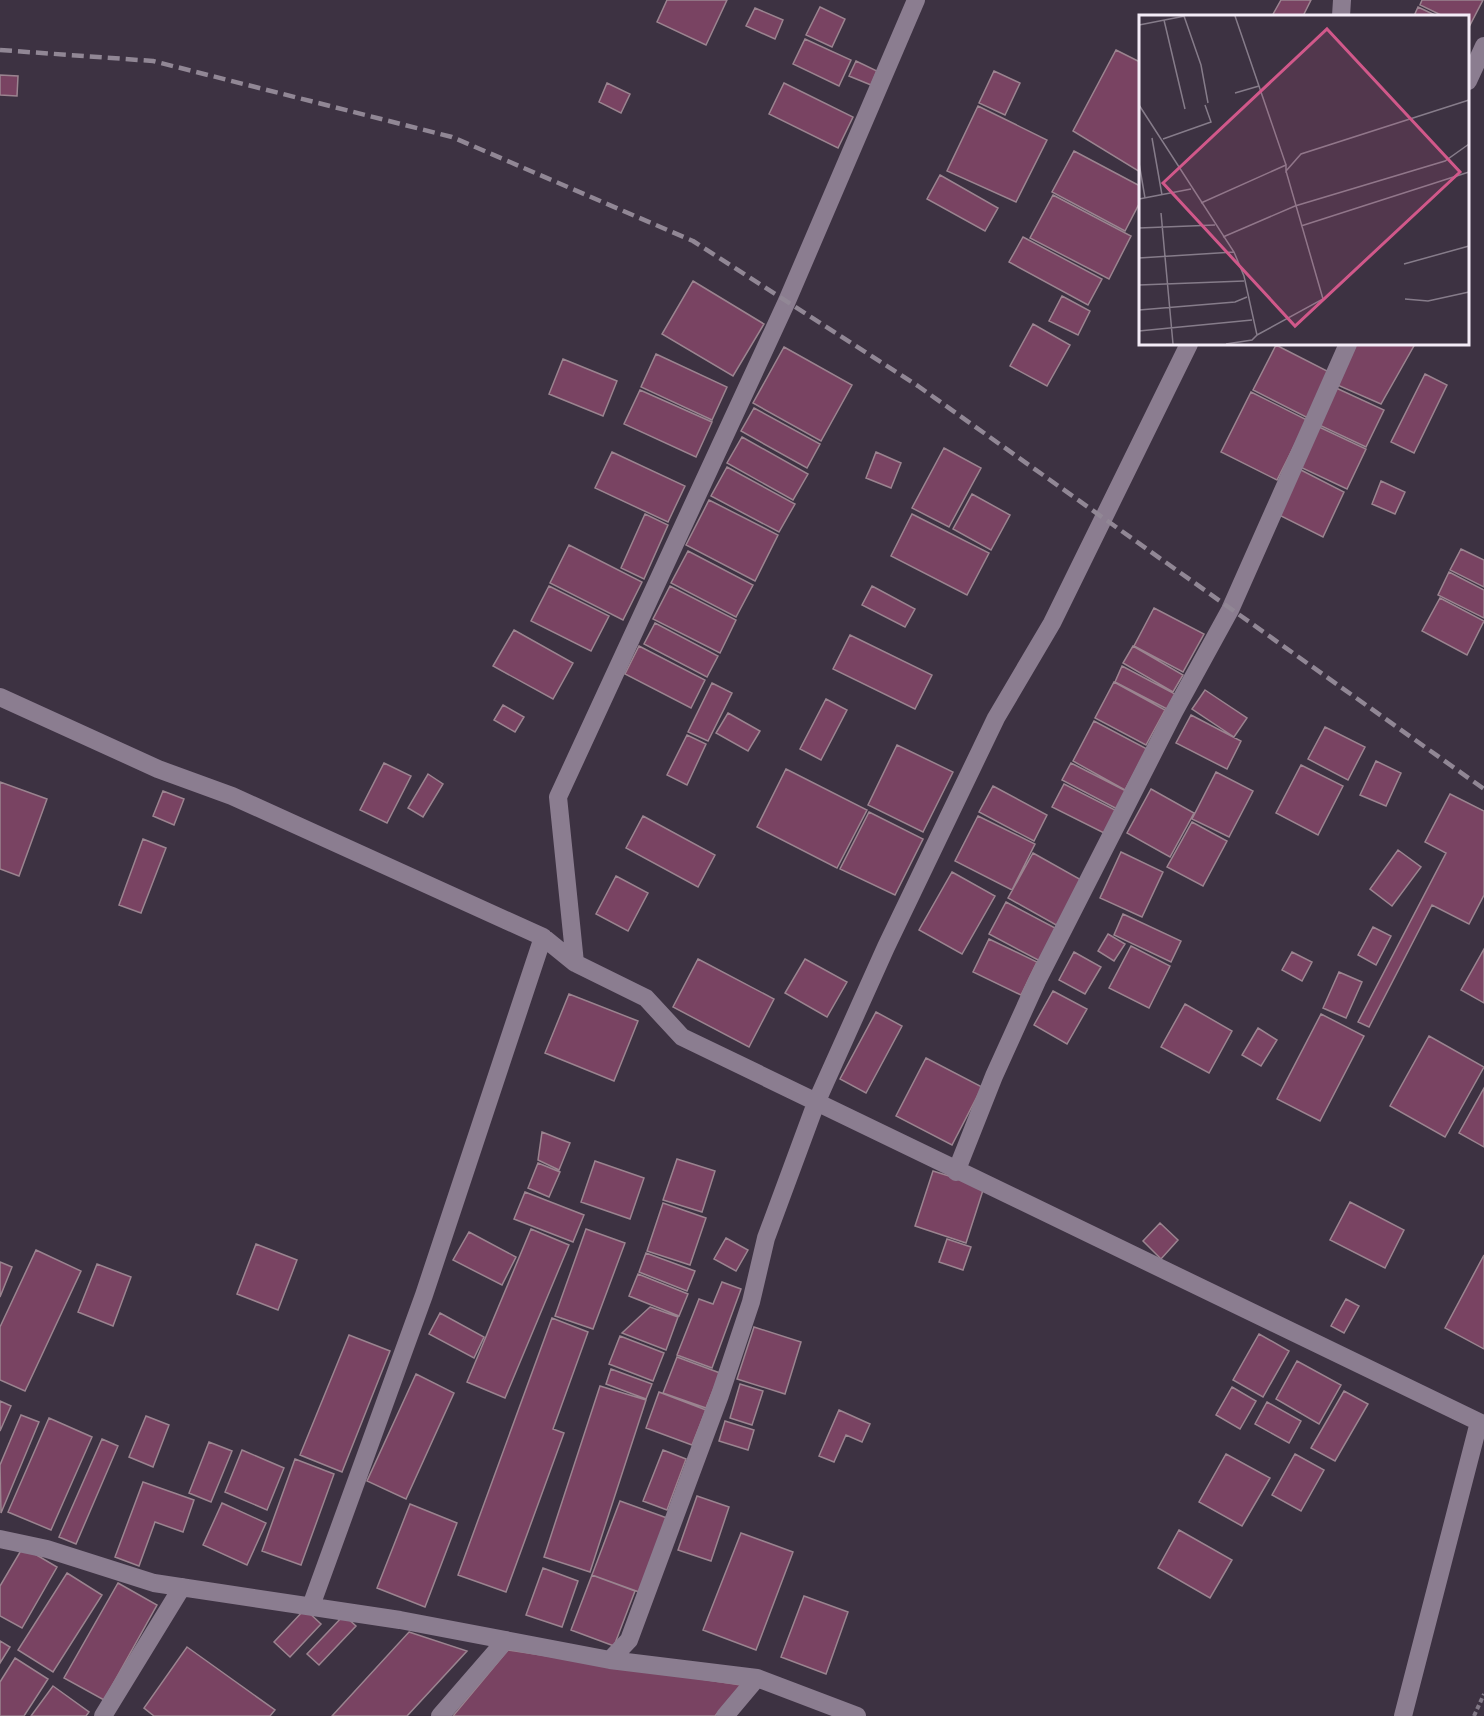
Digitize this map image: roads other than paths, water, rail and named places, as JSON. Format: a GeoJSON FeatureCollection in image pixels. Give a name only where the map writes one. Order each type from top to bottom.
{"type":"FeatureCollection","features":[{"type":"Feature","properties":{"kind":"street"},"geometry":{"type":"LineString","coordinates":[[575,963],[558,797],[787,301],[916,0]]}},
{"type":"Feature","properties":{"kind":"street"},"geometry":{"type":"LineString","coordinates":[[1341,15],[1342,0]]}},
{"type":"Feature","properties":{"kind":"street"},"geometry":{"type":"LineString","coordinates":[[1469,77],[1484,46]]}},
{"type":"Feature","properties":{"kind":"street"},"geometry":{"type":"LineString","coordinates":[[610,1660],[628,1640],[691,1478],[751,1302],[766,1238],[816,1103],[886,947],[996,718],[1053,623],[1189,345]]}},
{"type":"Feature","properties":{"kind":"street"},"geometry":{"type":"LineString","coordinates":[[956,1172],[994,1076],[1037,981],[1174,712],[1230,610],[1348,345]]}},
{"type":"Feature","properties":{"kind":"street"},"geometry":{"type":"LineString","coordinates":[[0,697],[158,769],[232,796],[543,937],[575,963],[646,998],[682,1037],[956,1172],[1479,1422],[1403,1716]]}},
{"type":"Feature","properties":{"kind":"street"},"geometry":{"type":"LineString","coordinates":[[311,1606],[424,1295],[543,937]]}},
{"type":"Feature","properties":{"kind":"street"},"geometry":{"type":"LineString","coordinates":[[0,1539],[47,1549],[154,1583],[311,1606],[610,1660],[757,1678],[857,1716]]}},
{"type":"Feature","properties":{"kind":"street"},"geometry":{"type":"LineString","coordinates":[[103,1716],[183,1587]]}},
{"type":"Feature","properties":{"kind":"street"},"geometry":{"type":"LineString","coordinates":[[440,1716],[506,1640]]}},
{"type":"Feature","properties":{"kind":"street"},"geometry":{"type":"LineString","coordinates":[[725,1716],[757,1678]]}},
{"type":"Feature","properties":{"kind":"railway"},"geometry":{"type":"LineString","coordinates":[[0,50],[153,61],[452,137],[693,241],[918,386],[1484,789]]}}]}
